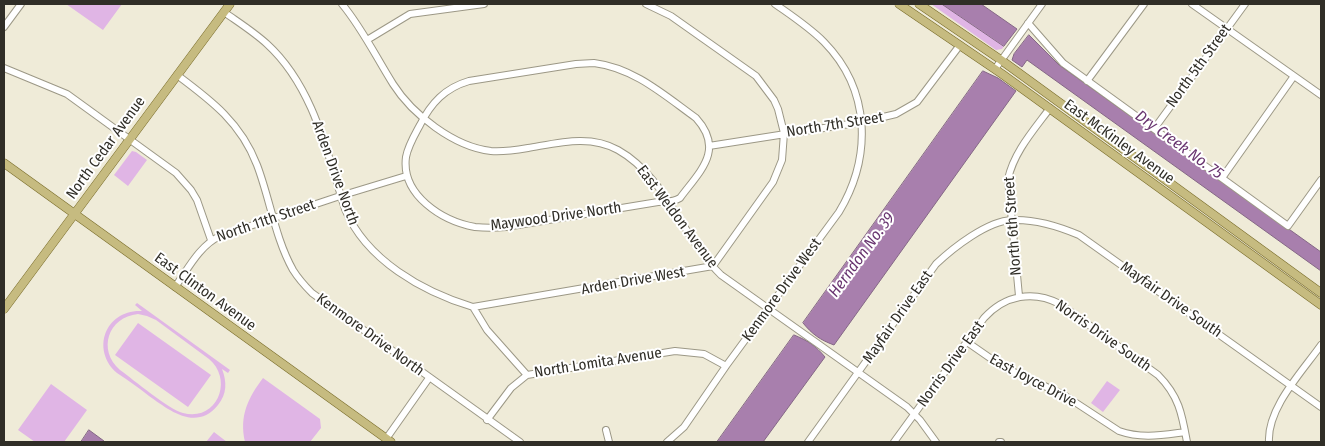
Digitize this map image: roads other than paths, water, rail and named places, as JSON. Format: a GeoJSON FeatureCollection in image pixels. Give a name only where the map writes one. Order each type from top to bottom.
{"type":"FeatureCollection","features":[{"type":"Feature","properties":{"kind":"main road","name":"North Cedar Avenue"},"geometry":{"type":"LineString","coordinates":[[4,309],[230,4]]}},
{"type":"Feature","properties":{"kind":"main road","name":"East McKinley Avenue"},"geometry":{"type":"LineString","coordinates":[[899,4],[1050,108],[1321,305]]}},
{"type":"Feature","properties":{"kind":"main road"},"geometry":{"type":"LineString","coordinates":[[908,4],[918,10],[926,9]]}},
{"type":"Feature","properties":{"kind":"main road","name":"East McKinley Avenue"},"geometry":{"type":"LineString","coordinates":[[918,4],[1001,60],[1321,292]]}},
{"type":"Feature","properties":{"kind":"main road"},"geometry":{"type":"LineString","coordinates":[[1050,108],[1058,108],[1093,132],[1112,141]]}},
{"type":"Feature","properties":{"kind":"main road","name":"East Clinton Avenue"},"geometry":{"type":"LineString","coordinates":[[4,163],[388,440]]}},
{"type":"Feature","properties":{"kind":"street"},"geometry":{"type":"LineString","coordinates":[[4,27],[21,4]]}},
{"type":"Feature","properties":{"kind":"street","name":"East Weldon Avenue"},"geometry":{"type":"LineString","coordinates":[[342,4],[403,98],[423,118],[464,143],[490,151],[513,150],[578,141],[602,144],[615,148],[631,158],[642,167],[713,266],[721,274],[859,372],[914,414],[936,442]]}},
{"type":"Feature","properties":{"kind":"street"},"geometry":{"type":"LineString","coordinates":[[366,40],[410,14],[484,4]]}},
{"type":"Feature","properties":{"kind":"street"},"geometry":{"type":"LineString","coordinates":[[646,4],[670,16],[756,76],[774,100],[780,116],[784,133],[782,160],[773,182],[713,266]]}},
{"type":"Feature","properties":{"kind":"street","name":"Kenmore Drive West"},"geometry":{"type":"LineString","coordinates":[[667,442],[684,427],[846,200],[858,170],[862,122],[853,87],[838,59],[826,43],[775,4]]}},
{"type":"Feature","properties":{"kind":"street"},"geometry":{"type":"LineString","coordinates":[[995,69],[1042,4]]}},
{"type":"Feature","properties":{"kind":"street"},"geometry":{"type":"LineString","coordinates":[[1087,81],[1144,4]]}},
{"type":"Feature","properties":{"kind":"street"},"geometry":{"type":"LineString","coordinates":[[1192,4],[1321,95]]}},
{"type":"Feature","properties":{"kind":"street","name":"North 5th Street"},"geometry":{"type":"LineString","coordinates":[[1154,129],[1245,4]]}},
{"type":"Feature","properties":{"kind":"street","name":"Arden Drive North"},"geometry":{"type":"LineString","coordinates":[[224,12],[268,44],[298,80],[319,127],[350,222],[367,246],[434,294],[473,307]]}},
{"type":"Feature","properties":{"kind":"street"},"geometry":{"type":"LineString","coordinates":[[1028,24],[1063,63],[1288,226],[1321,180]]}},
{"type":"Feature","properties":{"kind":"street","name":"North 7th Street"},"geometry":{"type":"LineString","coordinates":[[709,146],[862,122],[896,114],[917,102],[960,45]]}},
{"type":"Feature","properties":{"kind":"street"},"geometry":{"type":"LineString","coordinates":[[406,176],[408,148],[423,118],[438,98],[460,84],[576,64],[594,63],[617,67],[630,72],[696,118],[705,131],[709,146],[708,161],[680,198],[668,202]]}},
{"type":"Feature","properties":{"kind":"street"},"geometry":{"type":"LineString","coordinates":[[4,68],[67,94],[168,166],[184,181],[197,200],[211,240]]}},
{"type":"Feature","properties":{"kind":"street","name":"Kenmore Drive North"},"geometry":{"type":"LineString","coordinates":[[177,75],[214,103],[238,130],[257,164],[286,256],[294,271],[312,294],[486,420],[520,442]]}},
{"type":"Feature","properties":{"kind":"street"},"geometry":{"type":"LineString","coordinates":[[1222,178],[1294,76]]}},
{"type":"Feature","properties":{"kind":"street","name":"North 6th Street"},"geometry":{"type":"LineString","coordinates":[[1018,296],[1008,179],[1011,165],[1019,150],[1050,108]]}},
{"type":"Feature","properties":{"kind":"street","name":"North 11th Street"},"geometry":{"type":"LineString","coordinates":[[175,287],[211,240],[340,196],[406,176]]}},
{"type":"Feature","properties":{"kind":"street","name":"Maywood Drive North"},"geometry":{"type":"LineString","coordinates":[[406,176],[418,197],[430,207],[458,222],[474,227],[506,227],[658,202],[668,202]]}},
{"type":"Feature","properties":{"kind":"street","name":"Mayfair Drive East"},"geometry":{"type":"LineString","coordinates":[[808,442],[936,264],[954,247],[972,236],[987,228],[1010,220]]}},
{"type":"Feature","properties":{"kind":"street","name":"Mayfair Drive South"},"geometry":{"type":"LineString","coordinates":[[1010,220],[1048,224],[1079,235],[1321,407]]}},
{"type":"Feature","properties":{"kind":"street","name":"Arden Drive West"},"geometry":{"type":"LineString","coordinates":[[473,307],[713,266]]}},
{"type":"Feature","properties":{"kind":"street","name":"Norris Drive East"},"geometry":{"type":"LineString","coordinates":[[894,442],[991,311],[999,304],[1018,296]]}},
{"type":"Feature","properties":{"kind":"street","name":"Norris Drive South"},"geometry":{"type":"LineString","coordinates":[[1018,296],[1039,297],[1060,304],[1158,375],[1176,397],[1185,432]]}},
{"type":"Feature","properties":{"kind":"street"},"geometry":{"type":"LineString","coordinates":[[473,307],[487,330],[527,375]]}},
{"type":"Feature","properties":{"kind":"street","name":"East Joyce Drive"},"geometry":{"type":"LineString","coordinates":[[967,342],[1003,368],[1064,395],[1119,431],[1129,435],[1150,436],[1185,432]]}},
{"type":"Feature","properties":{"kind":"street"},"geometry":{"type":"LineString","coordinates":[[1269,442],[1273,416],[1321,345]]}},
{"type":"Feature","properties":{"kind":"street","name":"North Lomita Avenue"},"geometry":{"type":"LineString","coordinates":[[486,420],[511,388],[527,375],[675,351],[704,354],[726,366]]}},
{"type":"Feature","properties":{"kind":"street"},"geometry":{"type":"LineString","coordinates":[[388,440],[429,378]]}},
{"type":"Feature","properties":{"kind":"street"},"geometry":{"type":"LineString","coordinates":[[606,430],[608,442]]}},
{"type":"Feature","properties":{"kind":"street"},"geometry":{"type":"LineString","coordinates":[[1185,432],[1187,442]]}},
{"type":"Feature","properties":{"kind":"water"},"geometry":{"type":"Polygon","coordinates":[[[942,4],[981,4],[1017,29],[1004,46],[942,4]]]}},
{"type":"Feature","properties":{"kind":"water"},"geometry":{"type":"Polygon","coordinates":[[[1029,35],[1059,65],[1321,252],[1321,271],[1027,60],[1022,67],[1012,60],[1014,54],[1029,35]]]}},
{"type":"Feature","properties":{"kind":"water","name":"Herndon No. 39"},"geometry":{"type":"Polygon","coordinates":[[[983,71],[998,78],[1016,91],[834,345],[820,339],[803,323],[983,71]]]}},
{"type":"Feature","properties":{"kind":"water"},"geometry":{"type":"Polygon","coordinates":[[[794,335],[811,344],[825,357],[763,442],[717,442],[794,335]]]}},
{"type":"Feature","properties":{"kind":"water"},"geometry":{"type":"Polygon","coordinates":[[[89,430],[104,441],[81,442],[89,430]]]}},
{"type":"Feature","properties":{"kind":"water label","name":"Dry Creek No. 75"},"geometry":{"type":"Point","coordinates":[1179,145]}}]}
